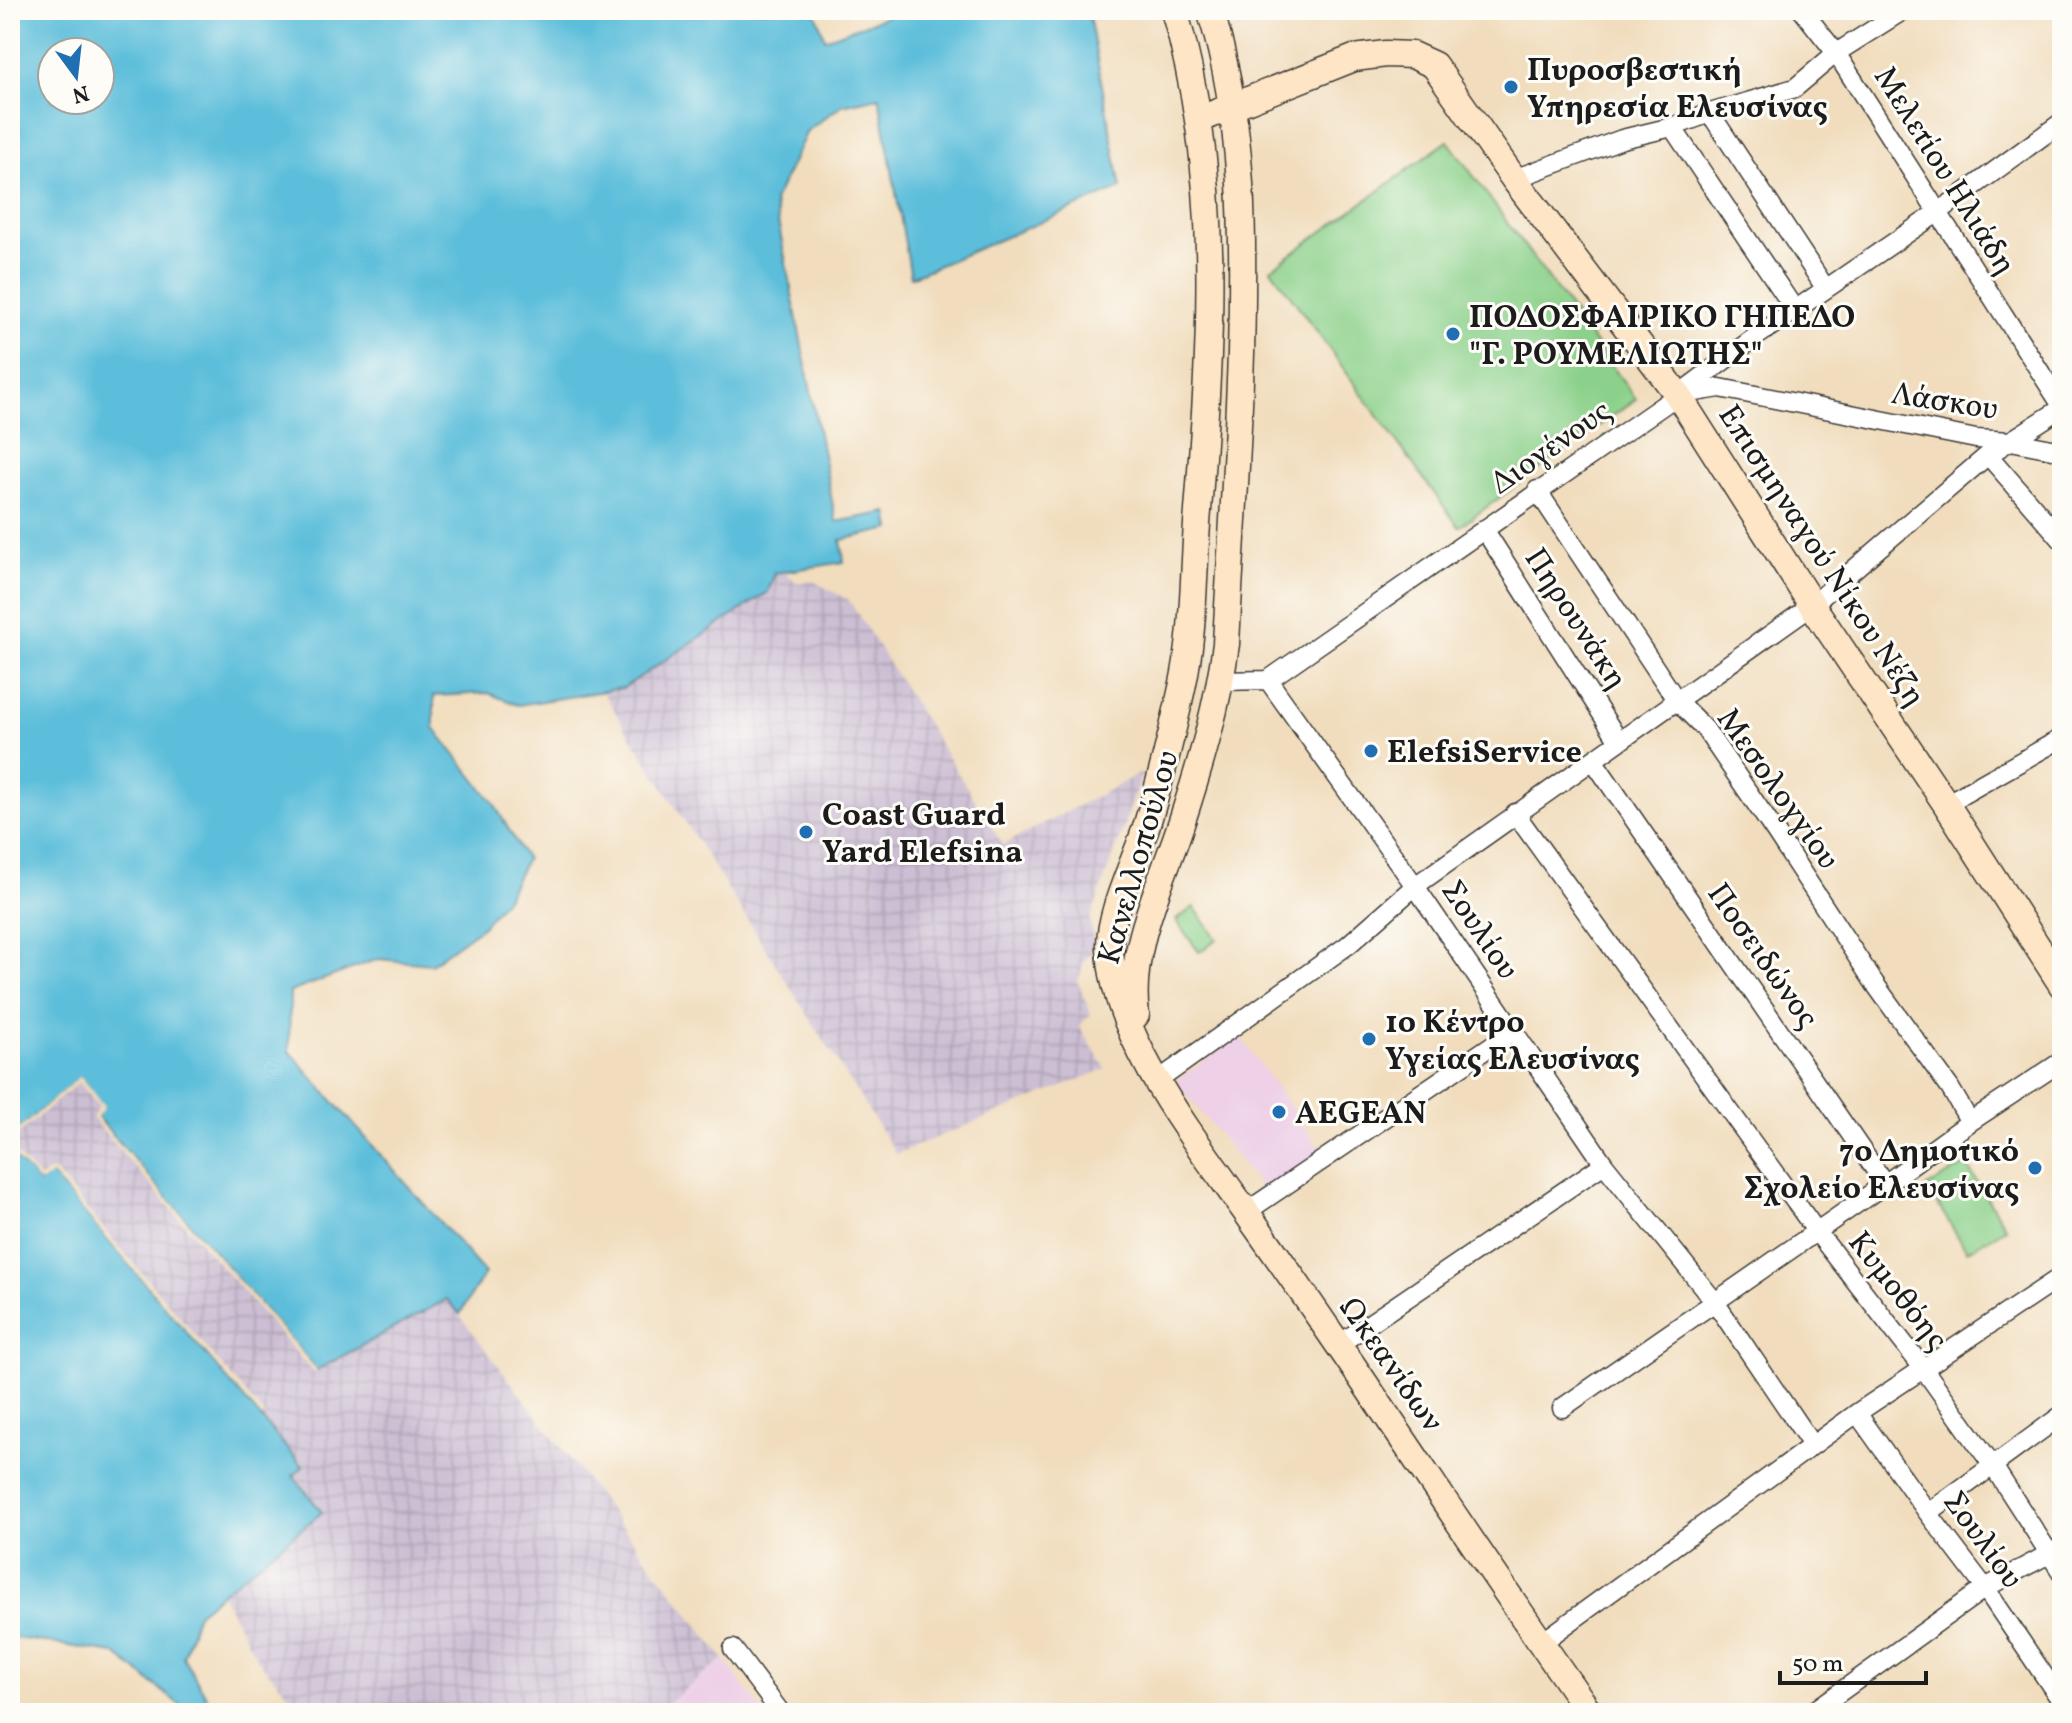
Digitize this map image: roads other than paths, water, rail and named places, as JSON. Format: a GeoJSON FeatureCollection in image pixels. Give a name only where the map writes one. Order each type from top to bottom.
{"type":"FeatureCollection","features":[{"type":"Feature","properties":{"kind":"street","name":"Κανελλοπούλου"},"geometry":{"type":"LineString","coordinates":[[1141,1051],[1114,978],[1111,929],[1165,763],[1186,668],[1209,356],[1211,243],[1198,120],[1174,10]]}},
{"type":"Feature","properties":{"kind":"street","name":"Κανελλοπούλου"},"geometry":{"type":"LineString","coordinates":[[1141,1051],[1135,1005],[1137,959],[1206,744],[1226,644],[1244,243],[1232,108],[1210,10]]}},
{"type":"Feature","properties":{"kind":"street","name":"Μελετίου Ηλιάδη"},"geometry":{"type":"LineString","coordinates":[[1802,10],[1836,53],[2062,407]]}},
{"type":"Feature","properties":{"kind":"street"},"geometry":{"type":"LineString","coordinates":[[1514,179],[1622,139],[1672,127],[1795,88],[1836,53],[1904,10]]}},
{"type":"Feature","properties":{"kind":"street","name":"Επισμηναγού Νίκου Νέζη"},"geometry":{"type":"LineString","coordinates":[[1198,120],[1354,58],[1412,55],[1434,65],[1514,179],[1678,395],[2062,985]]}},
{"type":"Feature","properties":{"kind":"street"},"geometry":{"type":"LineString","coordinates":[[1710,113],[1826,289]]}},
{"type":"Feature","properties":{"kind":"street","name":"Διογένους"},"geometry":{"type":"LineString","coordinates":[[1268,680],[1937,213],[2062,122]]}},
{"type":"Feature","properties":{"kind":"street"},"geometry":{"type":"LineString","coordinates":[[1672,127],[1795,310]]}},
{"type":"Feature","properties":{"kind":"street","name":"Λάσκου"},"geometry":{"type":"LineString","coordinates":[[1678,395],[1720,388],[1976,439],[2011,441],[2062,451]]}},
{"type":"Feature","properties":{"kind":"street"},"geometry":{"type":"LineString","coordinates":[[1156,1082],[1348,945],[1415,886],[1515,813],[1812,605],[1988,455],[2062,407]]}},
{"type":"Feature","properties":{"kind":"street"},"geometry":{"type":"LineString","coordinates":[[1988,455],[2062,540]]}},
{"type":"Feature","properties":{"kind":"street","name":"Μεσολογγίου"},"geometry":{"type":"LineString","coordinates":[[1537,490],[1677,701],[1705,729],[1875,984],[1950,1088],[1970,1122]]}},
{"type":"Feature","properties":{"kind":"street","name":"Πηρουνάκη"},"geometry":{"type":"LineString","coordinates":[[1484,529],[1619,741]]}},
{"type":"Feature","properties":{"kind":"street"},"geometry":{"type":"LineString","coordinates":[[1221,681],[1268,680]]}},
{"type":"Feature","properties":{"kind":"street","name":"Σουλίου"},"geometry":{"type":"LineString","coordinates":[[1268,680],[1415,886],[1604,1164],[1715,1302],[1812,1445]]}},
{"type":"Feature","properties":{"kind":"street"},"geometry":{"type":"LineString","coordinates":[[1946,804],[2062,738]]}},
{"type":"Feature","properties":{"kind":"street","name":"Ποσειδώνος"},"geometry":{"type":"LineString","coordinates":[[1593,760],[1885,1184]]}},
{"type":"Feature","properties":{"kind":"street","name":"Κυμοθόης"},"geometry":{"type":"LineString","coordinates":[[1515,813],[1817,1232],[1923,1368],[2055,1550],[2062,1573]]}},
{"type":"Feature","properties":{"kind":"street"},"geometry":{"type":"LineString","coordinates":[[1246,1212],[1513,1031]]}},
{"type":"Feature","properties":{"kind":"street","name":"Ωκεανίδων"},"geometry":{"type":"LineString","coordinates":[[1141,1051],[1182,1123],[1590,1713]]}},
{"type":"Feature","properties":{"kind":"street"},"geometry":{"type":"LineString","coordinates":[[1562,1408],[2062,1061]]}},
{"type":"Feature","properties":{"kind":"street"},"geometry":{"type":"LineString","coordinates":[[1338,1345],[1604,1164]]}},
{"type":"Feature","properties":{"kind":"street"},"geometry":{"type":"LineString","coordinates":[[1541,1643],[1857,1413],[2062,1276]]}},
{"type":"Feature","properties":{"kind":"street","name":"Σουλίου"},"geometry":{"type":"LineString","coordinates":[[1857,1413],[1985,1588],[2062,1702]]}},
{"type":"Feature","properties":{"kind":"street"},"geometry":{"type":"LineString","coordinates":[[1928,1513],[2062,1415]]}},
{"type":"Feature","properties":{"kind":"street"},"geometry":{"type":"LineString","coordinates":[[1811,1713],[1985,1588],[2055,1550]]}},
{"type":"Feature","properties":{"kind":"street"},"geometry":{"type":"LineString","coordinates":[[733,1649],[781,1713]]}},
{"type":"Feature","properties":{"kind":"water"},"geometry":{"type":"Polygon","coordinates":[[[10,10],[815,10],[825,39],[904,10],[1088,10],[1121,188],[911,277],[879,97],[842,105],[807,131],[774,201],[836,522],[888,512],[891,529],[841,540],[844,562],[775,573],[768,592],[623,688],[518,705],[488,693],[434,696],[434,728],[493,802],[526,859],[506,898],[483,926],[431,964],[378,959],[290,992],[289,1051],[485,1273],[460,1314],[447,1299],[317,1370],[97,1117],[103,1107],[80,1077],[10,1137],[10,10]]]}},
{"type":"Feature","properties":{"kind":"water"},"geometry":{"type":"Polygon","coordinates":[[[10,1152],[40,1183],[51,1174],[303,1467],[293,1476],[322,1512],[197,1613],[183,1657],[212,1706],[211,1713],[185,1713],[180,1705],[114,1653],[10,1637],[10,1152]]]}},
{"type":"Feature","properties":{"kind":"place","name":"Πυροσβεστική Υπηρεσία Ελευσίνας"},"geometry":{"type":"Point","coordinates":[1511,87]}},
{"type":"Feature","properties":{"kind":"place","name":"ΠΟΔΟΣΦΑΙΡΙΚΟ ΓΗΠΕΔΟ \"Γ. ΡΟΥΜΕΛΙΩΤΗΣ\""},"geometry":{"type":"Point","coordinates":[1453,334]}},
{"type":"Feature","properties":{"kind":"place","name":"ElefsiService"},"geometry":{"type":"Point","coordinates":[1371,751]}},
{"type":"Feature","properties":{"kind":"place","name":"Coast Guard Yard Elefsina"},"geometry":{"type":"Point","coordinates":[806,832]}},
{"type":"Feature","properties":{"kind":"place","name":"1ο Κέντρο Υγείας Ελευσίνας"},"geometry":{"type":"Point","coordinates":[1369,1039]}},
{"type":"Feature","properties":{"kind":"place","name":"AEGEAN"},"geometry":{"type":"Point","coordinates":[1279,1112]}},
{"type":"Feature","properties":{"kind":"place","name":"7ο Δημοτικό Σχολείο Ελευσίνας"},"geometry":{"type":"Point","coordinates":[2035,1168]}}]}
